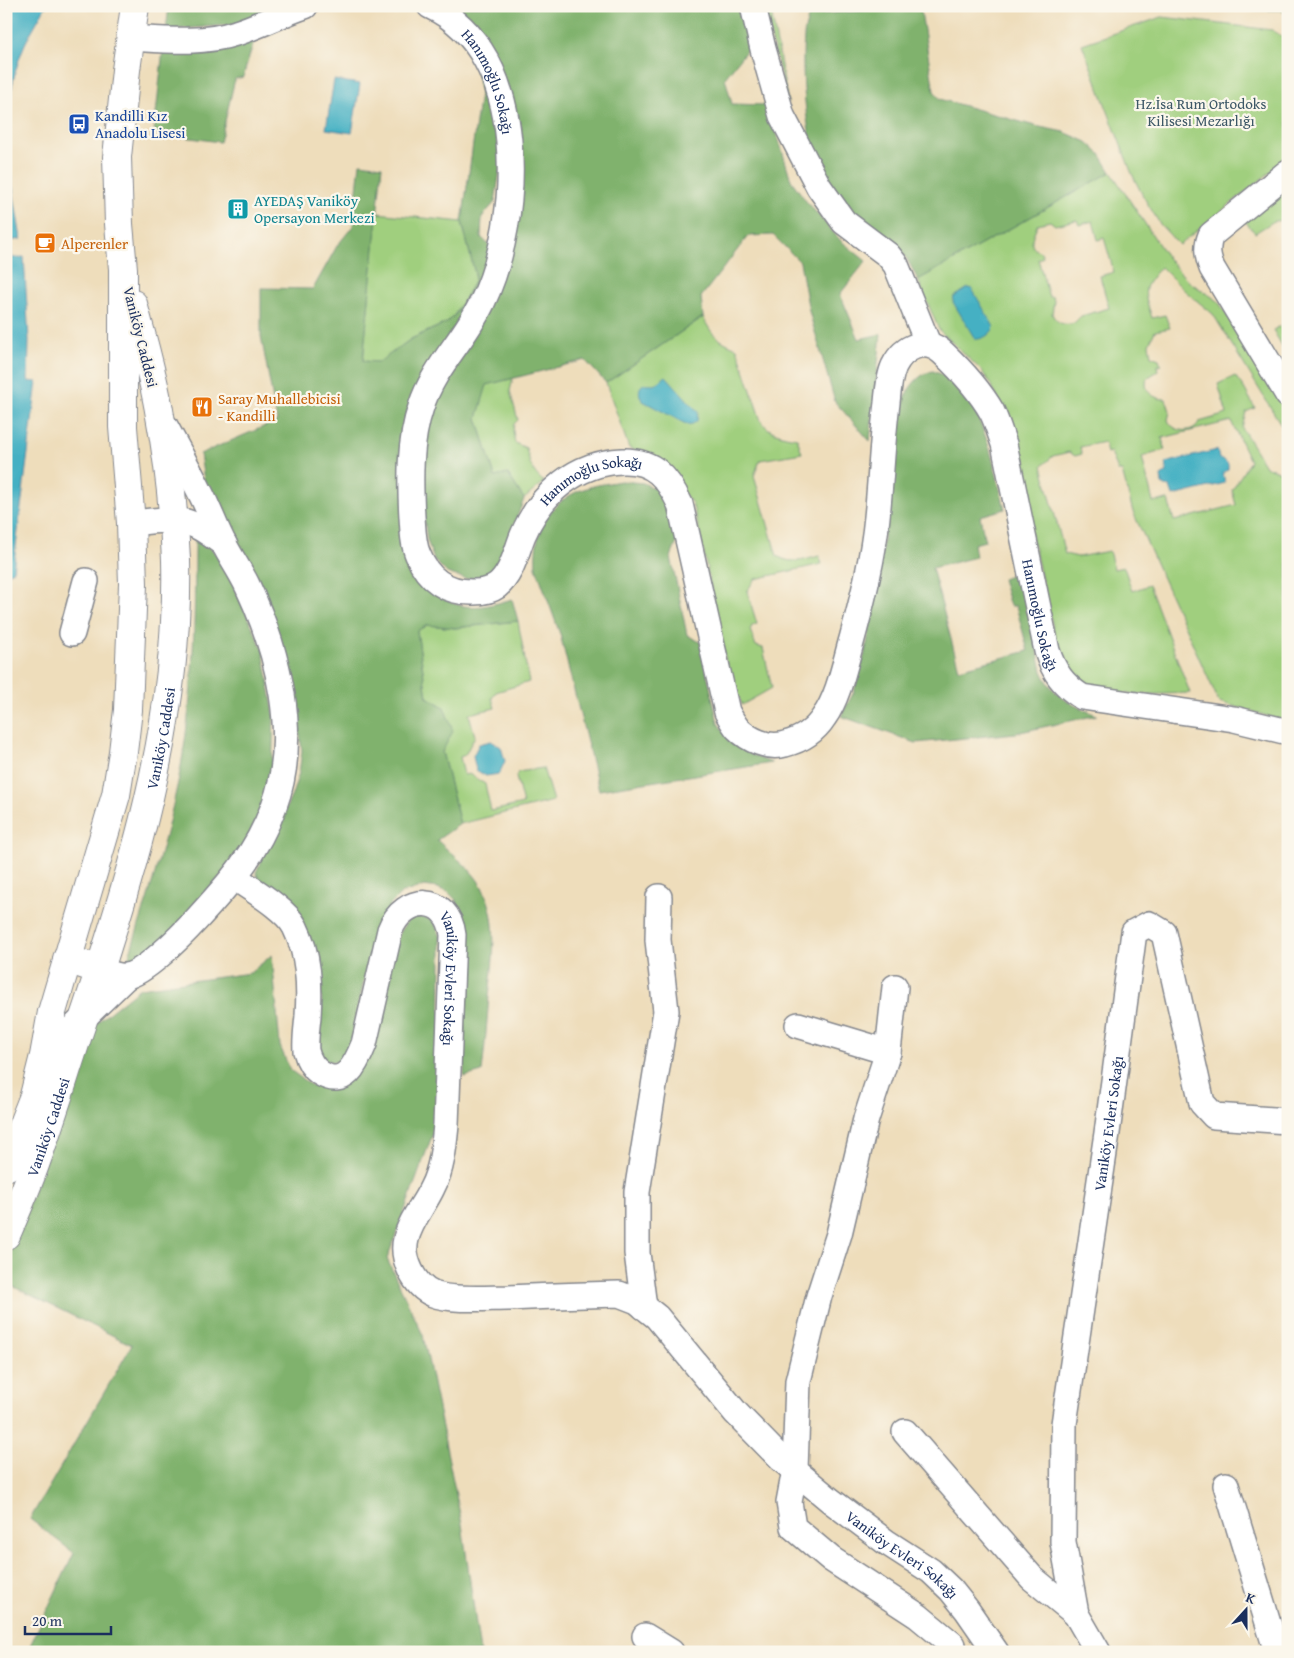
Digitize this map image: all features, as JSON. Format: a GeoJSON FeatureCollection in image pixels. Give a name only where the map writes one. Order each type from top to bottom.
{"type":"FeatureCollection","features":[{"type":"Feature","properties":{"kind":"main road"},"geometry":{"type":"LineString","coordinates":[[123,269],[118,224],[118,157],[125,78],[135,6]]}},
{"type":"Feature","properties":{"kind":"main road","name":"Vaniköy Caddesi"},"geometry":{"type":"LineString","coordinates":[[6,1235],[37,1159],[100,970],[140,836],[153,787],[172,657],[176,563],[174,520],[160,417],[151,371],[123,269]]}},
{"type":"Feature","properties":{"kind":"main road","name":"Vaniköy Caddesi"},"geometry":{"type":"LineString","coordinates":[[6,1167],[34,1096],[52,1012],[116,795],[123,752],[128,710],[133,584],[131,523],[123,427],[123,269]]}},
{"type":"Feature","properties":{"kind":"main road"},"geometry":{"type":"LineString","coordinates":[[67,959],[100,970]]}},
{"type":"Feature","properties":{"kind":"street"},"geometry":{"type":"LineString","coordinates":[[131,38],[189,40],[235,34],[305,6]]}},
{"type":"Feature","properties":{"kind":"street","name":"Hanımoğlu Sokağı"},"geometry":{"type":"LineString","coordinates":[[430,6],[442,12],[464,29],[477,45],[491,70],[502,99],[510,152],[508,204],[504,234],[491,282],[473,319],[433,379],[421,406],[414,433],[411,463],[414,535],[417,554],[425,570],[436,582],[446,588],[465,592],[484,592],[495,587],[505,577],[536,509],[550,492],[567,479],[584,470],[602,464],[634,461],[648,466],[660,472],[671,486],[680,504],[727,712],[737,728],[750,738],[764,744],[779,746],[795,742],[809,733],[825,717],[846,665],[866,589],[877,517],[889,389],[894,366],[910,349],[928,344],[940,350],[953,362],[982,398],[997,424],[1006,453],[1047,651],[1053,667],[1062,681],[1082,697],[1234,720],[1288,732]]}},
{"type":"Feature","properties":{"kind":"street"},"geometry":{"type":"LineString","coordinates":[[753,6],[776,98],[789,133],[819,188],[844,222],[888,256],[896,265],[928,344]]}},
{"type":"Feature","properties":{"kind":"street"},"geometry":{"type":"LineString","coordinates":[[1288,172],[1211,234],[1207,245],[1208,257],[1212,268],[1288,395]]}},
{"type":"Feature","properties":{"kind":"street"},"geometry":{"type":"LineString","coordinates":[[44,1056],[127,976],[138,972],[148,965],[174,943],[234,877],[253,850],[275,806],[284,768],[283,698],[266,631],[247,585],[224,544],[201,493],[160,417]]}},
{"type":"Feature","properties":{"kind":"street"},"geometry":{"type":"LineString","coordinates":[[131,523],[183,521],[201,528],[224,544]]}},
{"type":"Feature","properties":{"kind":"street"},"geometry":{"type":"LineString","coordinates":[[72,634],[86,581]]}},
{"type":"Feature","properties":{"kind":"street","name":"Vaniköy Evleri Sokağı"},"geometry":{"type":"LineString","coordinates":[[234,877],[284,913],[295,927],[308,970],[309,992],[306,1051],[310,1062],[316,1070],[328,1078],[339,1078],[346,1074],[359,1057],[364,1044],[393,921],[408,907],[426,903],[436,905],[449,918],[453,935],[446,1125],[443,1150],[433,1186],[409,1229],[405,1250],[407,1261],[414,1276],[424,1288],[433,1294],[446,1297],[480,1298],[619,1294],[637,1301],[657,1317],[736,1413],[781,1459],[830,1500],[931,1571],[952,1590],[996,1652]]}},
{"type":"Feature","properties":{"kind":"street"},"geometry":{"type":"LineString","coordinates":[[644,1307],[637,1253],[637,1192],[666,1011],[658,940],[659,897]]}},
{"type":"Feature","properties":{"kind":"street","name":"Vaniköy Evleri Sokağı"},"geometry":{"type":"LineString","coordinates":[[1098,1652],[1076,1614],[1063,1542],[1064,1424],[1109,1123],[1134,932],[1150,924],[1164,933],[1202,1102],[1214,1116],[1288,1121]]}},
{"type":"Feature","properties":{"kind":"street"},"geometry":{"type":"LineString","coordinates":[[100,970],[127,976]]}},
{"type":"Feature","properties":{"kind":"street"},"geometry":{"type":"LineString","coordinates":[[895,987],[888,1052],[866,1118],[839,1234],[819,1296],[798,1381],[795,1470],[789,1502],[793,1527],[831,1558],[918,1616],[948,1649],[981,1630]]}},
{"type":"Feature","properties":{"kind":"street"},"geometry":{"type":"LineString","coordinates":[[798,1025],[888,1052]]}},
{"type":"Feature","properties":{"kind":"street","name":"Vaniköy Evleri Sokağı"},"geometry":{"type":"LineString","coordinates":[[905,1432],[1032,1578],[1076,1614]]}},
{"type":"Feature","properties":{"kind":"street"},"geometry":{"type":"LineString","coordinates":[[1226,1485],[1277,1652]]}},
{"type":"Feature","properties":{"kind":"street"},"geometry":{"type":"LineString","coordinates":[[645,1636],[672,1652]]}},
{"type":"Feature","properties":{"kind":"green space"},"geometry":{"type":"Polygon","coordinates":[[[169,6],[284,6],[241,24],[166,30],[169,6]]]}},
{"type":"Feature","properties":{"kind":"green space"},"geometry":{"type":"Polygon","coordinates":[[[445,6],[741,6],[749,47],[725,78],[732,104],[768,105],[791,180],[806,201],[841,241],[866,261],[840,294],[859,339],[881,334],[870,441],[835,402],[809,311],[800,262],[773,235],[748,236],[701,297],[703,317],[606,383],[585,360],[487,385],[477,418],[495,477],[508,474],[524,499],[499,564],[492,571],[482,576],[466,579],[447,573],[434,560],[427,540],[421,493],[422,447],[432,406],[460,357],[517,145],[445,6]]]}},
{"type":"Feature","properties":{"kind":"green space"},"geometry":{"type":"Polygon","coordinates":[[[763,6],[770,6],[788,103],[763,6]]]}},
{"type":"Feature","properties":{"kind":"green space"},"geometry":{"type":"Polygon","coordinates":[[[920,6],[934,91],[940,99],[1035,126],[1064,132],[1087,142],[1100,154],[1111,172],[918,280],[896,244],[860,217],[845,202],[822,170],[815,155],[809,129],[803,65],[804,34],[809,15],[920,6]]]}},
{"type":"Feature","properties":{"kind":"green space"},"geometry":{"type":"Polygon","coordinates":[[[1232,6],[1288,6],[1288,16],[1281,10],[1234,10],[1232,6]]]}},
{"type":"Feature","properties":{"kind":"green space","name":"Hz.İsa Rum Ortodoks Kilisesi Mezarlığı"},"geometry":{"type":"Polygon","coordinates":[[[1162,17],[1272,30],[1288,40],[1288,158],[1179,245],[1160,224],[1132,174],[1082,44],[1162,17]]]}},
{"type":"Feature","properties":{"kind":"green space"},"geometry":{"type":"Polygon","coordinates":[[[256,34],[243,77],[235,79],[220,142],[154,133],[163,49],[256,34]]]}},
{"type":"Feature","properties":{"kind":"green space"},"geometry":{"type":"Polygon","coordinates":[[[478,61],[486,74],[501,162],[495,202],[482,217],[481,237],[491,247],[475,294],[419,383],[405,421],[401,443],[423,584],[444,599],[465,606],[487,606],[512,599],[518,621],[455,628],[427,625],[417,631],[427,697],[444,707],[453,731],[442,752],[460,824],[437,840],[478,880],[488,900],[493,926],[493,954],[482,1072],[464,1077],[465,960],[463,916],[456,900],[448,892],[438,888],[424,886],[402,893],[391,904],[382,917],[371,946],[350,1047],[344,1057],[337,1062],[326,1061],[321,1054],[319,1042],[322,1011],[321,982],[316,959],[259,880],[256,872],[292,795],[299,773],[302,751],[299,727],[287,681],[220,514],[204,480],[200,454],[277,421],[261,336],[261,288],[313,289],[337,246],[353,226],[360,163],[382,166],[363,361],[379,362],[411,339],[446,323],[456,314],[474,282],[475,274],[462,222],[480,94],[478,77],[473,64],[478,61]]]}},
{"type":"Feature","properties":{"kind":"green space"},"geometry":{"type":"Polygon","coordinates":[[[1111,172],[1169,260],[1188,281],[1218,301],[1288,414],[1288,436],[1213,314],[1184,290],[1161,267],[1147,286],[1146,295],[1152,318],[1165,315],[1170,328],[1155,331],[1149,344],[1151,356],[1159,359],[1161,365],[1157,366],[1158,371],[1147,378],[1146,387],[1153,396],[1166,399],[1170,411],[1168,420],[1171,424],[1178,430],[1188,430],[1192,429],[1199,422],[1227,414],[1218,384],[1235,376],[1255,408],[1246,412],[1242,428],[1265,466],[1288,475],[1288,722],[1219,702],[1133,512],[1122,471],[1118,471],[1111,452],[1107,453],[1104,442],[1080,447],[1082,454],[1075,456],[1069,452],[1053,456],[1042,466],[1065,554],[1078,557],[1109,551],[1114,569],[1124,567],[1132,591],[1149,585],[1190,693],[1127,694],[1110,692],[1081,684],[1068,675],[1057,645],[1001,404],[987,378],[979,368],[939,330],[918,280],[1111,172]],[[1077,220],[1055,225],[1050,221],[1038,224],[1032,240],[1032,244],[1036,250],[1041,252],[1043,257],[1038,259],[1049,297],[1053,297],[1052,314],[1056,320],[1064,324],[1074,323],[1081,316],[1109,308],[1100,276],[1114,272],[1104,238],[1098,240],[1093,221],[1079,225],[1077,220]],[[1231,421],[1162,438],[1165,450],[1142,457],[1153,502],[1168,500],[1174,521],[1236,505],[1232,490],[1250,461],[1231,421]]]}},
{"type":"Feature","properties":{"kind":"green space"},"geometry":{"type":"Polygon","coordinates":[[[1288,187],[1288,220],[1274,221],[1255,233],[1245,221],[1288,187]]]}},
{"type":"Feature","properties":{"kind":"green space"},"geometry":{"type":"Polygon","coordinates":[[[377,213],[462,222],[475,274],[474,282],[455,314],[446,323],[411,339],[379,363],[363,361],[377,213]]]}},
{"type":"Feature","properties":{"kind":"green space"},"geometry":{"type":"Polygon","coordinates":[[[703,317],[709,329],[716,337],[737,348],[761,421],[772,431],[797,438],[802,453],[760,460],[754,476],[777,556],[793,561],[819,556],[822,564],[755,579],[747,591],[757,624],[752,626],[750,630],[756,646],[763,648],[772,688],[742,705],[738,695],[733,696],[692,503],[651,457],[629,448],[606,383],[703,317]]]}},
{"type":"Feature","properties":{"kind":"green space"},"geometry":{"type":"Polygon","coordinates":[[[1288,322],[1288,356],[1273,330],[1288,322]]]}},
{"type":"Feature","properties":{"kind":"green space"},"geometry":{"type":"Polygon","coordinates":[[[933,371],[949,379],[963,393],[974,410],[990,450],[1005,509],[980,516],[985,541],[974,544],[976,557],[932,568],[959,669],[1028,651],[1016,606],[1010,606],[1002,579],[1021,572],[1042,671],[1046,680],[1057,694],[1064,699],[1097,715],[1016,733],[916,743],[841,716],[854,692],[866,649],[881,560],[889,479],[902,403],[910,388],[918,379],[922,375],[933,371]]]}},
{"type":"Feature","properties":{"kind":"green space"},"geometry":{"type":"Polygon","coordinates":[[[513,378],[510,391],[518,420],[514,424],[513,431],[515,443],[526,448],[532,467],[544,482],[524,499],[508,474],[495,477],[477,418],[486,385],[513,378]]]}},
{"type":"Feature","properties":{"kind":"green space"},"geometry":{"type":"Polygon","coordinates":[[[621,481],[643,483],[658,490],[670,510],[677,542],[671,557],[687,635],[700,642],[718,723],[728,738],[734,743],[755,756],[772,763],[599,790],[560,634],[536,567],[536,553],[541,527],[555,507],[576,492],[602,484],[621,481]]]}},
{"type":"Feature","properties":{"kind":"green space"},"geometry":{"type":"Polygon","coordinates":[[[195,541],[206,543],[222,560],[263,650],[274,714],[272,774],[262,808],[245,844],[225,872],[158,946],[125,968],[161,853],[173,806],[183,752],[192,662],[195,541]]]}},
{"type":"Feature","properties":{"kind":"green space"},"geometry":{"type":"Polygon","coordinates":[[[518,621],[529,682],[496,692],[492,698],[495,708],[469,714],[475,736],[465,755],[460,757],[464,775],[469,774],[485,784],[491,811],[523,804],[516,777],[518,772],[543,768],[553,801],[460,824],[442,752],[444,707],[427,697],[417,631],[427,625],[455,628],[518,621]]]}},
{"type":"Feature","properties":{"kind":"green space"},"geometry":{"type":"Polygon","coordinates":[[[412,915],[433,920],[441,937],[440,1114],[387,1259],[423,1335],[462,1524],[480,1652],[27,1652],[74,1553],[30,1519],[132,1345],[6,1283],[6,1265],[95,1024],[140,988],[250,973],[272,955],[280,1046],[290,1070],[312,1086],[343,1085],[400,931],[412,915]]]}},
{"type":"Feature","properties":{"kind":"water"},"geometry":{"type":"Polygon","coordinates":[[[6,6],[46,6],[25,44],[15,71],[9,111],[9,154],[6,154],[6,6]]]}},
{"type":"Feature","properties":{"kind":"water"},"geometry":{"type":"Polygon","coordinates":[[[334,80],[360,84],[352,133],[326,129],[334,80]]]}},
{"type":"Feature","properties":{"kind":"water"},"geometry":{"type":"Polygon","coordinates":[[[6,165],[9,165],[21,239],[10,241],[12,258],[24,257],[29,340],[28,381],[37,382],[13,570],[6,577],[6,165]]]}},
{"type":"Feature","properties":{"kind":"water"},"geometry":{"type":"Polygon","coordinates":[[[968,288],[972,289],[994,327],[989,334],[981,339],[975,339],[953,302],[954,297],[968,288]]]}},
{"type":"Feature","properties":{"kind":"water"},"geometry":{"type":"Polygon","coordinates":[[[666,376],[698,412],[697,421],[694,423],[684,423],[643,401],[639,392],[640,387],[644,384],[657,383],[666,376]]]}},
{"type":"Feature","properties":{"kind":"water"},"geometry":{"type":"Polygon","coordinates":[[[1217,450],[1219,459],[1223,459],[1228,464],[1228,469],[1223,473],[1225,483],[1173,496],[1170,487],[1162,484],[1161,476],[1167,472],[1165,463],[1217,450]]]}},
{"type":"Feature","properties":{"kind":"water"},"geometry":{"type":"Polygon","coordinates":[[[491,741],[501,747],[505,761],[499,774],[486,776],[476,770],[473,756],[479,744],[491,741]]]}},
{"type":"Feature","properties":{"kind":"place","name":"Kandilli Kız Anadolu Lisesi"},"geometry":{"type":"Point","coordinates":[79,124]}},
{"type":"Feature","properties":{"kind":"place","name":"AYEDAŞ Vaniköy Opersayon Merkezi"},"geometry":{"type":"Point","coordinates":[238,209]}},
{"type":"Feature","properties":{"kind":"place","name":"Alperenler"},"geometry":{"type":"Point","coordinates":[45,243]}},
{"type":"Feature","properties":{"kind":"place","name":"Saray Muhallebicisi - Kandilli"},"geometry":{"type":"Point","coordinates":[202,407]}}]}
